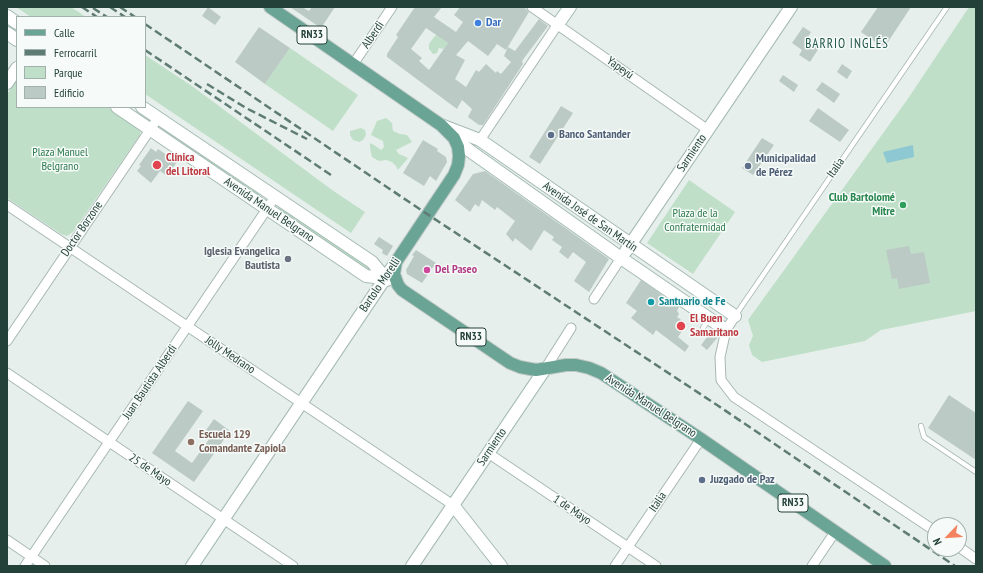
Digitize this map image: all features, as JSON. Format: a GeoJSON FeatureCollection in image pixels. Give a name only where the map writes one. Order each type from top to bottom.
{"type":"FeatureCollection","features":[{"type":"Feature","properties":{"kind":"main road","name":"Avenida José de San Martín"},"geometry":{"type":"LineString","coordinates":[[270,7],[354,63],[441,125],[454,138]]}},
{"type":"Feature","properties":{"kind":"main road"},"geometry":{"type":"LineString","coordinates":[[454,138],[458,147],[458,165]]}},
{"type":"Feature","properties":{"kind":"main road","name":"Bartolo Morelli"},"geometry":{"type":"LineString","coordinates":[[396,262],[454,175],[458,165]]}},
{"type":"Feature","properties":{"kind":"main road"},"geometry":{"type":"LineString","coordinates":[[396,262],[394,274],[402,290]]}},
{"type":"Feature","properties":{"kind":"main road","name":"Avenida Manuel Belgrano"},"geometry":{"type":"LineString","coordinates":[[402,290],[510,363],[528,369],[545,369],[566,365],[576,365],[601,373],[701,439],[885,566]]}},
{"type":"Feature","properties":{"kind":"street","name":"Alberdi"},"geometry":{"type":"LineString","coordinates":[[354,63],[392,7]]}},
{"type":"Feature","properties":{"kind":"street","name":"Yapeyú"},"geometry":{"type":"LineString","coordinates":[[532,7],[708,130]]}},
{"type":"Feature","properties":{"kind":"street","name":"Bartolo Morelli"},"geometry":{"type":"LineString","coordinates":[[458,165],[480,140],[570,7]]}},
{"type":"Feature","properties":{"kind":"street","name":"Sarmiento"},"geometry":{"type":"LineString","coordinates":[[594,299],[708,130],[787,8]]}},
{"type":"Feature","properties":{"kind":"street"},"geometry":{"type":"LineString","coordinates":[[7,16],[16,22]]}},
{"type":"Feature","properties":{"kind":"street"},"geometry":{"type":"LineString","coordinates":[[7,33],[16,39]]}},
{"type":"Feature","properties":{"kind":"street"},"geometry":{"type":"LineString","coordinates":[[7,83],[16,70]]}},
{"type":"Feature","properties":{"kind":"street","name":"Avenida Manuel Belgrano"},"geometry":{"type":"LineString","coordinates":[[118,108],[366,276],[384,278]]}},
{"type":"Feature","properties":{"kind":"street","name":"Avenida Manuel Belgrano"},"geometry":{"type":"LineString","coordinates":[[143,108],[372,262],[384,278],[402,290]]}},
{"type":"Feature","properties":{"kind":"street","name":"Doctor Borzone"},"geometry":{"type":"LineString","coordinates":[[7,341],[158,118]]}},
{"type":"Feature","properties":{"kind":"street","name":"Avenida José de San Martín"},"geometry":{"type":"LineString","coordinates":[[441,125],[480,140],[630,245],[735,316]]}},
{"type":"Feature","properties":{"kind":"street","name":"Avenida José de San Martín"},"geometry":{"type":"LineString","coordinates":[[454,138],[470,151],[621,258],[706,323],[726,330]]}},
{"type":"Feature","properties":{"kind":"street","name":"Juan Bautista Alberdi"},"geometry":{"type":"LineString","coordinates":[[25,566],[275,197]]}},
{"type":"Feature","properties":{"kind":"street","name":"Jolly Medrano"},"geometry":{"type":"LineString","coordinates":[[7,205],[453,505]]}},
{"type":"Feature","properties":{"kind":"street","name":"Bartolo Morelli"},"geometry":{"type":"LineString","coordinates":[[192,566],[396,262]]}},
{"type":"Feature","properties":{"kind":"street","name":"Italia"},"geometry":{"type":"LineString","coordinates":[[726,330],[735,316]]}},
{"type":"Feature","properties":{"kind":"street","name":"Sarmiento"},"geometry":{"type":"LineString","coordinates":[[412,566],[571,328]]}},
{"type":"Feature","properties":{"kind":"street"},"geometry":{"type":"LineString","coordinates":[[726,330],[720,357],[721,380],[734,397],[927,526]]}},
{"type":"Feature","properties":{"kind":"street","name":"25 de Mayo"},"geometry":{"type":"LineString","coordinates":[[7,373],[293,566]]}},
{"type":"Feature","properties":{"kind":"street","name":"Italia"},"geometry":{"type":"LineString","coordinates":[[615,566],[701,439]]}},
{"type":"Feature","properties":{"kind":"street","name":"1 de Mayo"},"geometry":{"type":"LineString","coordinates":[[488,453],[656,566]]}},
{"type":"Feature","properties":{"kind":"street"},"geometry":{"type":"LineString","coordinates":[[453,505],[501,566]]}},
{"type":"Feature","properties":{"kind":"street"},"geometry":{"type":"LineString","coordinates":[[812,566],[835,532]]}},
{"type":"Feature","properties":{"kind":"street"},"geometry":{"type":"LineString","coordinates":[[7,540],[45,566]]}},
{"type":"Feature","properties":{"kind":"street"},"geometry":{"type":"LineString","coordinates":[[967,553],[976,559]]}},
{"type":"Feature","properties":{"kind":"lane","name":"Italia"},"geometry":{"type":"LineString","coordinates":[[735,316],[947,7]]}},
{"type":"Feature","properties":{"kind":"lane"},"geometry":{"type":"LineString","coordinates":[[921,426],[924,438],[976,472]]}},
{"type":"Feature","properties":{"kind":"green space"},"geometry":{"type":"Polygon","coordinates":[[[16,7],[71,7],[84,16],[30,16],[16,7]]]}},
{"type":"Feature","properties":{"kind":"green space","name":"Club Bartolomé Mitre"},"geometry":{"type":"Polygon","coordinates":[[[969,7],[976,7],[976,311],[881,330],[865,341],[762,362],[752,355],[749,345],[753,336],[748,320],[907,100],[969,7]]]}},
{"type":"Feature","properties":{"kind":"green space"},"geometry":{"type":"Polygon","coordinates":[[[437,35],[448,43],[444,49],[439,48],[437,53],[433,54],[429,49],[429,44],[437,35]]]}},
{"type":"Feature","properties":{"kind":"green space"},"geometry":{"type":"Polygon","coordinates":[[[290,48],[358,95],[333,131],[265,84],[290,48]]]}},
{"type":"Feature","properties":{"kind":"green space"},"geometry":{"type":"Polygon","coordinates":[[[146,56],[192,86],[332,190],[365,212],[351,233],[146,95],[146,56]]]}},
{"type":"Feature","properties":{"kind":"green space","name":"Plaza Manuel Belgrano"},"geometry":{"type":"Polygon","coordinates":[[[16,81],[16,108],[111,108],[141,129],[140,135],[73,232],[67,236],[61,234],[7,198],[7,94],[16,81]]]}},
{"type":"Feature","properties":{"kind":"green space"},"geometry":{"type":"Polygon","coordinates":[[[386,118],[392,123],[393,131],[407,135],[412,142],[396,150],[399,154],[408,158],[398,170],[392,162],[386,160],[379,161],[372,157],[370,143],[381,150],[384,147],[383,141],[371,135],[377,121],[386,118]]]}},
{"type":"Feature","properties":{"kind":"green space"},"geometry":{"type":"Polygon","coordinates":[[[163,128],[261,194],[259,196],[162,131],[163,128]]]}},
{"type":"Feature","properties":{"kind":"green space"},"geometry":{"type":"Polygon","coordinates":[[[361,128],[365,130],[366,135],[363,140],[359,142],[353,140],[350,135],[350,131],[361,128]]]}},
{"type":"Feature","properties":{"kind":"green space","name":"Plaza de la Confraternidad"},"geometry":{"type":"Polygon","coordinates":[[[689,180],[735,212],[693,274],[647,243],[689,180]]]}},
{"type":"Feature","properties":{"kind":"green space"},"geometry":{"type":"Polygon","coordinates":[[[278,206],[372,269],[369,271],[278,209],[278,206]]]}},
{"type":"Feature","properties":{"kind":"water"},"geometry":{"type":"Polygon","coordinates":[[[913,145],[914,157],[887,163],[883,152],[913,145]]]}},
{"type":"Feature","properties":{"kind":"building"},"geometry":{"type":"Polygon","coordinates":[[[208,7],[221,17],[215,25],[202,16],[208,7]]]}},
{"type":"Feature","properties":{"kind":"building"},"geometry":{"type":"Polygon","coordinates":[[[290,7],[302,7],[309,11],[312,7],[335,7],[321,28],[290,7]]]}},
{"type":"Feature","properties":{"kind":"building"},"geometry":{"type":"Polygon","coordinates":[[[415,7],[442,7],[434,17],[456,32],[463,22],[454,15],[460,7],[524,7],[529,12],[506,50],[497,44],[488,56],[468,41],[456,55],[465,60],[455,79],[466,87],[476,70],[479,72],[486,64],[496,73],[497,71],[501,74],[511,62],[504,56],[508,47],[515,51],[539,19],[548,26],[522,61],[523,64],[483,125],[479,125],[468,117],[472,109],[462,100],[457,109],[387,57],[387,54],[398,37],[396,35],[415,7]],[[426,28],[411,49],[422,58],[419,61],[429,70],[448,43],[426,28]]]}},
{"type":"Feature","properties":{"kind":"building"},"geometry":{"type":"Polygon","coordinates":[[[878,7],[911,7],[884,48],[861,32],[878,7]]]}},
{"type":"Feature","properties":{"kind":"building"},"geometry":{"type":"Polygon","coordinates":[[[259,27],[290,48],[265,84],[235,62],[259,27]]]}},
{"type":"Feature","properties":{"kind":"building"},"geometry":{"type":"Polygon","coordinates":[[[803,27],[811,32],[806,40],[819,48],[810,62],[799,55],[802,50],[792,43],[803,27]]]}},
{"type":"Feature","properties":{"kind":"building"},"geometry":{"type":"Polygon","coordinates":[[[842,64],[852,71],[847,79],[837,72],[842,64]]]}},
{"type":"Feature","properties":{"kind":"building"},"geometry":{"type":"Polygon","coordinates":[[[783,75],[798,85],[794,92],[779,81],[783,75]]]}},
{"type":"Feature","properties":{"kind":"building"},"geometry":{"type":"Polygon","coordinates":[[[822,82],[840,94],[834,103],[816,90],[822,82]]]}},
{"type":"Feature","properties":{"kind":"building","name":"Banco Santander"},"geometry":{"type":"Polygon","coordinates":[[[561,106],[573,113],[540,164],[529,157],[561,106]]]}},
{"type":"Feature","properties":{"kind":"building"},"geometry":{"type":"Polygon","coordinates":[[[818,108],[849,130],[840,142],[809,121],[818,108]]]}},
{"type":"Feature","properties":{"kind":"building"},"geometry":{"type":"Polygon","coordinates":[[[762,138],[774,145],[753,175],[742,168],[762,138]]]}},
{"type":"Feature","properties":{"kind":"building"},"geometry":{"type":"Polygon","coordinates":[[[423,140],[438,149],[437,151],[446,157],[447,162],[436,181],[430,176],[424,186],[403,173],[423,140]]]}},
{"type":"Feature","properties":{"kind":"building","name":"Clínica del Litoral"},"geometry":{"type":"Polygon","coordinates":[[[151,148],[156,152],[158,149],[177,162],[167,176],[160,171],[151,183],[137,171],[141,166],[139,165],[151,148]]]}},
{"type":"Feature","properties":{"kind":"building"},"geometry":{"type":"Polygon","coordinates":[[[485,171],[609,259],[589,292],[574,281],[586,262],[573,252],[568,259],[559,252],[562,247],[552,240],[554,237],[544,230],[531,251],[515,238],[513,242],[506,234],[515,221],[497,207],[495,210],[482,200],[479,207],[475,204],[470,212],[455,200],[473,174],[485,171]]]}},
{"type":"Feature","properties":{"kind":"building"},"geometry":{"type":"Polygon","coordinates":[[[379,237],[393,246],[387,256],[382,253],[383,250],[374,244],[379,237]]]}},
{"type":"Feature","properties":{"kind":"building"},"geometry":{"type":"Polygon","coordinates":[[[909,246],[911,254],[924,252],[930,283],[899,289],[897,278],[892,279],[886,250],[909,246]]]}},
{"type":"Feature","properties":{"kind":"building"},"geometry":{"type":"Polygon","coordinates":[[[416,250],[436,263],[422,283],[407,274],[406,270],[414,256],[412,255],[416,250]]]}},
{"type":"Feature","properties":{"kind":"building","name":"Santuario de Fe"},"geometry":{"type":"Polygon","coordinates":[[[641,280],[679,307],[677,311],[679,314],[677,317],[687,324],[678,337],[689,346],[685,352],[656,330],[653,335],[631,318],[637,311],[626,303],[641,280]]]}},
{"type":"Feature","properties":{"kind":"building"},"geometry":{"type":"Polygon","coordinates":[[[711,332],[718,337],[707,350],[701,345],[711,332]]]}},
{"type":"Feature","properties":{"kind":"building"},"geometry":{"type":"Polygon","coordinates":[[[949,395],[976,413],[976,460],[928,428],[949,395]]]}},
{"type":"Feature","properties":{"kind":"building","name":"Escuela 129 Comandante Zapiola"},"geometry":{"type":"Polygon","coordinates":[[[188,401],[203,411],[175,451],[192,463],[210,438],[204,433],[214,419],[230,431],[194,482],[152,453],[188,401]]]}},
{"type":"Feature","properties":{"kind":"railway"},"geometry":{"type":"LineString","coordinates":[[82,7],[96,16]]}},
{"type":"Feature","properties":{"kind":"railway"},"geometry":{"type":"LineString","coordinates":[[110,7],[124,16]]}},
{"type":"Feature","properties":{"kind":"railway"},"geometry":{"type":"LineString","coordinates":[[120,7],[134,16]]}},
{"type":"Feature","properties":{"kind":"railway"},"geometry":{"type":"LineString","coordinates":[[93,8],[105,16]]}},
{"type":"Feature","properties":{"kind":"railway"},"geometry":{"type":"LineString","coordinates":[[146,25],[421,210],[717,405],[955,566]]}},
{"type":"Feature","properties":{"kind":"railway"},"geometry":{"type":"LineString","coordinates":[[146,51],[334,177]]}},
{"type":"Feature","properties":{"kind":"railway"},"geometry":{"type":"LineString","coordinates":[[207,84],[246,108],[307,139]]}},
{"type":"Feature","properties":{"kind":"place","name":"Dar"},"geometry":{"type":"Point","coordinates":[478,23]}},
{"type":"Feature","properties":{"kind":"place","name":"Banco Santander"},"geometry":{"type":"Point","coordinates":[551,135]}},
{"type":"Feature","properties":{"kind":"place","name":"Clínica del Litoral"},"geometry":{"type":"Point","coordinates":[157,165]}},
{"type":"Feature","properties":{"kind":"place","name":"Municipalidad de Pérez"},"geometry":{"type":"Point","coordinates":[748,166]}},
{"type":"Feature","properties":{"kind":"place","name":"Club Bartolomé Mitre"},"geometry":{"type":"Point","coordinates":[903,205]}},
{"type":"Feature","properties":{"kind":"place","name":"Iglesia Evangelica Bautista"},"geometry":{"type":"Point","coordinates":[288,259]}},
{"type":"Feature","properties":{"kind":"place","name":"Del Paseo"},"geometry":{"type":"Point","coordinates":[427,270]}},
{"type":"Feature","properties":{"kind":"place","name":"Santuario de Fe"},"geometry":{"type":"Point","coordinates":[651,302]}},
{"type":"Feature","properties":{"kind":"place","name":"El Buen Samaritano"},"geometry":{"type":"Point","coordinates":[681,326]}},
{"type":"Feature","properties":{"kind":"place","name":"Escuela 129 Comandante Zapiola"},"geometry":{"type":"Point","coordinates":[191,442]}},
{"type":"Feature","properties":{"kind":"place","name":"Juzgado de Paz"},"geometry":{"type":"Point","coordinates":[702,480]}},
{"type":"Feature","properties":{"kind":"district","name":"BARRIO INGLÉS"},"geometry":{"type":"Point","coordinates":[847,44]}}]}
